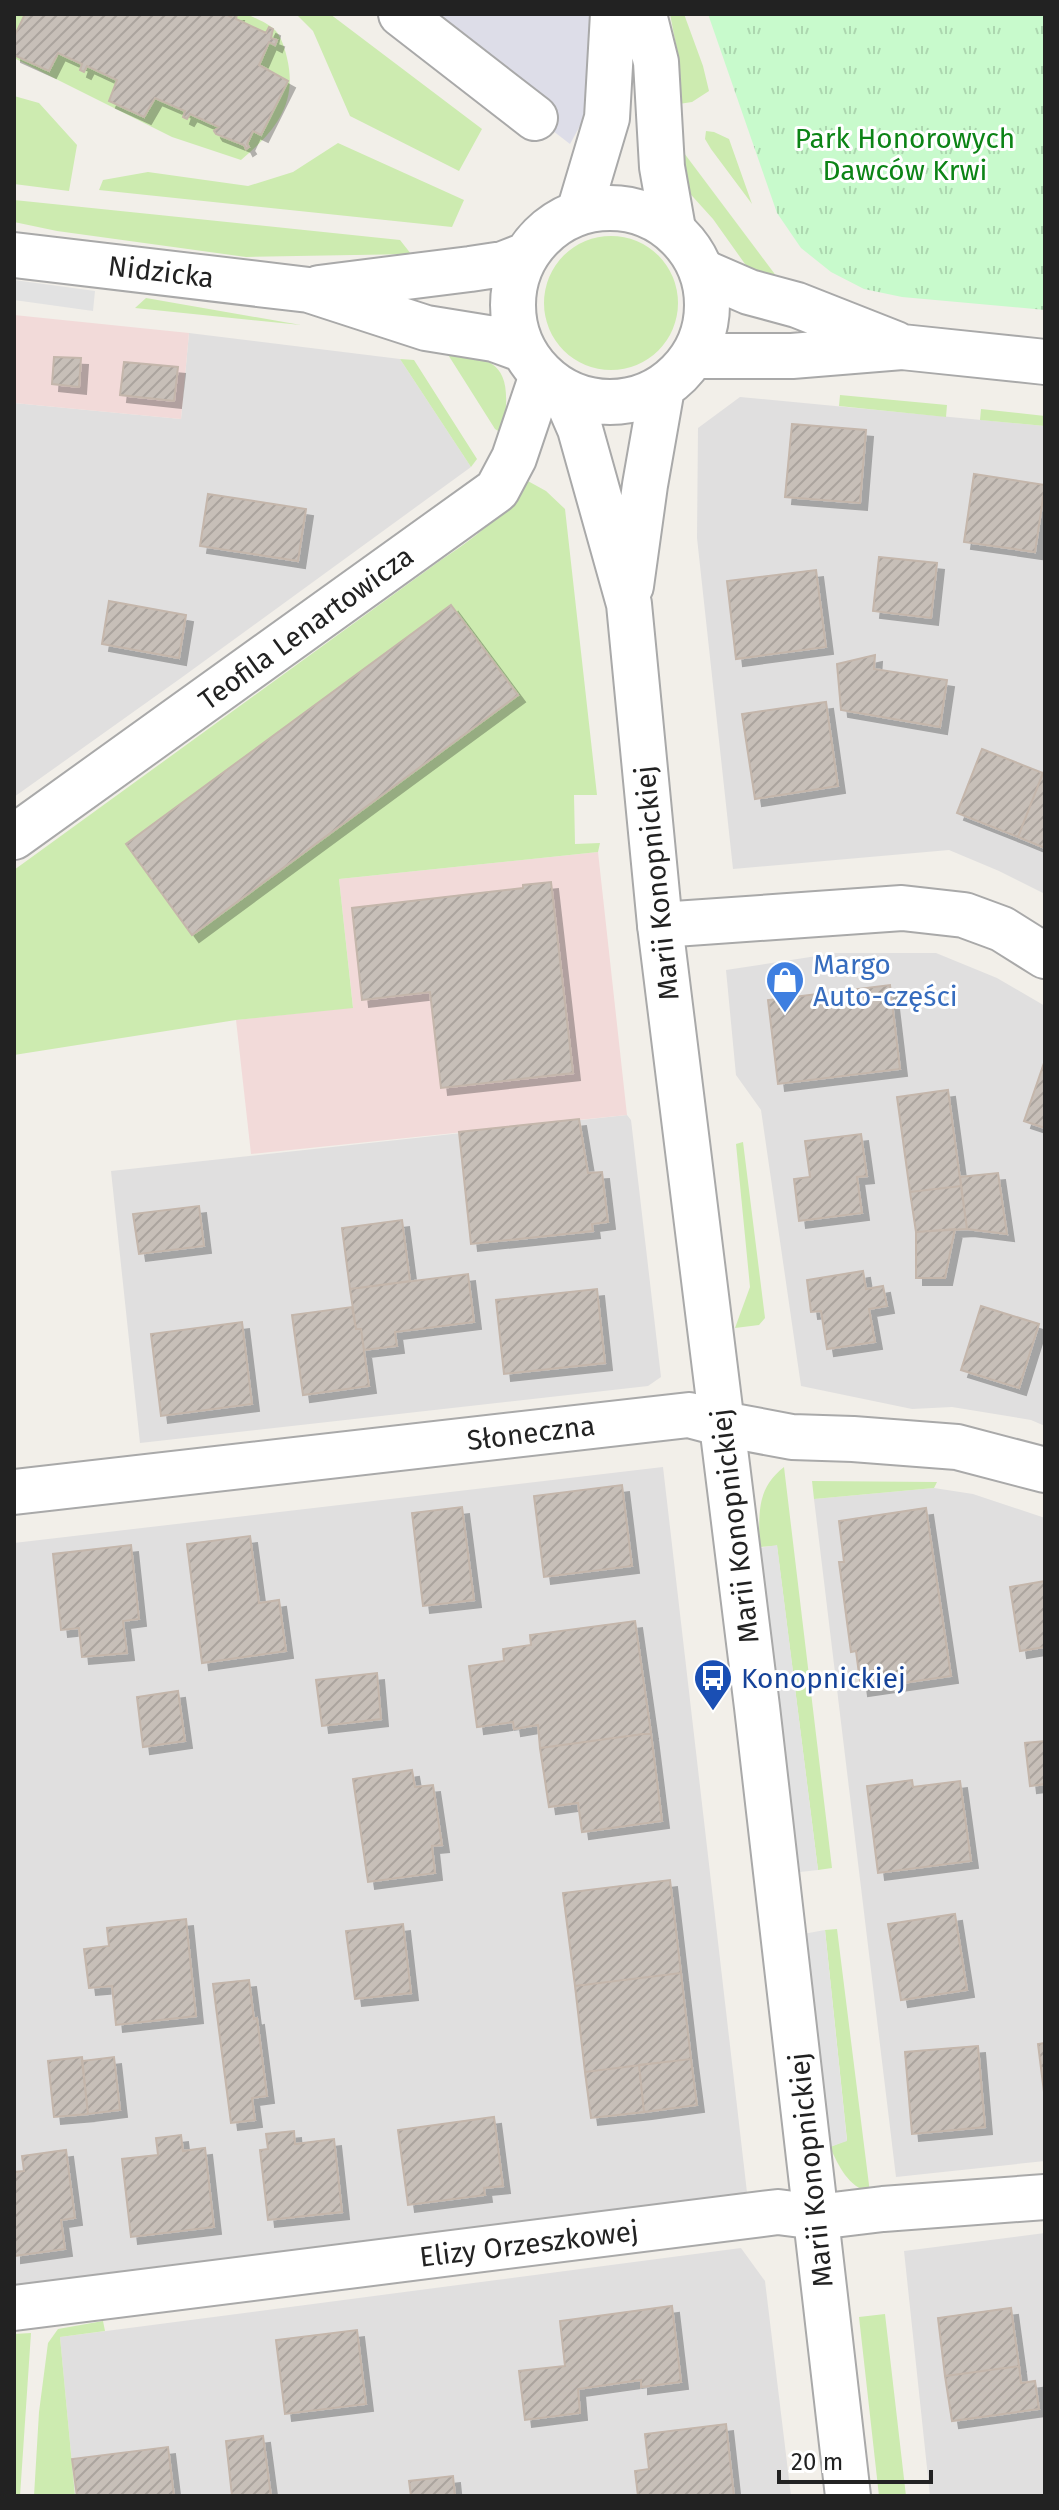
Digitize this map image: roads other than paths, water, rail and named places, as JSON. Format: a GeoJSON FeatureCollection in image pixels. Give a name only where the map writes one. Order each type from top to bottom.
{"type":"FeatureCollection","features":[{"type":"Feature","properties":{"kind":"street"},"geometry":{"type":"LineString","coordinates":[[401,14],[535,118]]}},
{"type":"Feature","properties":{"kind":"street"},"geometry":{"type":"LineString","coordinates":[[579,212],[607,118],[613,14]]}},
{"type":"Feature","properties":{"kind":"street"},"geometry":{"type":"LineString","coordinates":[[644,14],[656,62],[662,167],[673,229]]}},
{"type":"Feature","properties":{"kind":"street"},"geometry":{"type":"LineString","coordinates":[[309,290],[426,328],[494,339],[543,372],[586,399],[610,403],[635,399],[662,388],[678,375],[694,356],[705,329],[708,300],[703,272],[691,249],[673,229],[652,216],[628,209],[603,207],[579,212],[558,222],[540,237],[526,255],[517,278],[513,302],[515,327],[543,372],[580,429],[629,604]]}},
{"type":"Feature","properties":{"kind":"street","name":"Nidzicka"},"geometry":{"type":"LineString","coordinates":[[14,255],[309,290]]}},
{"type":"Feature","properties":{"kind":"street"},"geometry":{"type":"LineString","coordinates":[[309,290],[503,264],[526,255]]}},
{"type":"Feature","properties":{"kind":"street"},"geometry":{"type":"LineString","coordinates":[[703,272],[749,292],[797,305],[902,347]]}},
{"type":"Feature","properties":{"kind":"street"},"geometry":{"type":"LineString","coordinates":[[694,356],[792,356],[902,347],[1045,362]]}},
{"type":"Feature","properties":{"kind":"street","name":"Teofila Lenartowicza"},"geometry":{"type":"LineString","coordinates":[[14,837],[497,490],[514,458],[543,372]]}},
{"type":"Feature","properties":{"kind":"street"},"geometry":{"type":"LineString","coordinates":[[629,604],[662,388]]}},
{"type":"Feature","properties":{"kind":"street","name":"Marii Konopnickiej"},"geometry":{"type":"LineString","coordinates":[[629,604],[660,925],[723,1424],[848,2496]]}},
{"type":"Feature","properties":{"kind":"street"},"geometry":{"type":"LineString","coordinates":[[660,925],[902,908],[964,915],[1002,929],[1045,956]]}},
{"type":"Feature","properties":{"kind":"street","name":"Słoneczna"},"geometry":{"type":"LineString","coordinates":[[14,1492],[689,1415],[792,1437],[957,1447],[1045,1470]]}},
{"type":"Feature","properties":{"kind":"street","name":"Elizy Orzeszkowej"},"geometry":{"type":"LineString","coordinates":[[14,2308],[778,2212],[817,2217],[1045,2197]]}},
{"type":"Feature","properties":{"kind":"place","name":"Margo Auto-części"},"geometry":{"type":"Point","coordinates":[785,1014]}},
{"type":"Feature","properties":{"kind":"place","name":"Konopnickiej"},"geometry":{"type":"Point","coordinates":[713,1712]}},
{"type":"Feature","properties":{"kind":"park label","name":"Park Honorowych Dawców Krwi"},"geometry":{"type":"Point","coordinates":[905,154]}}]}
